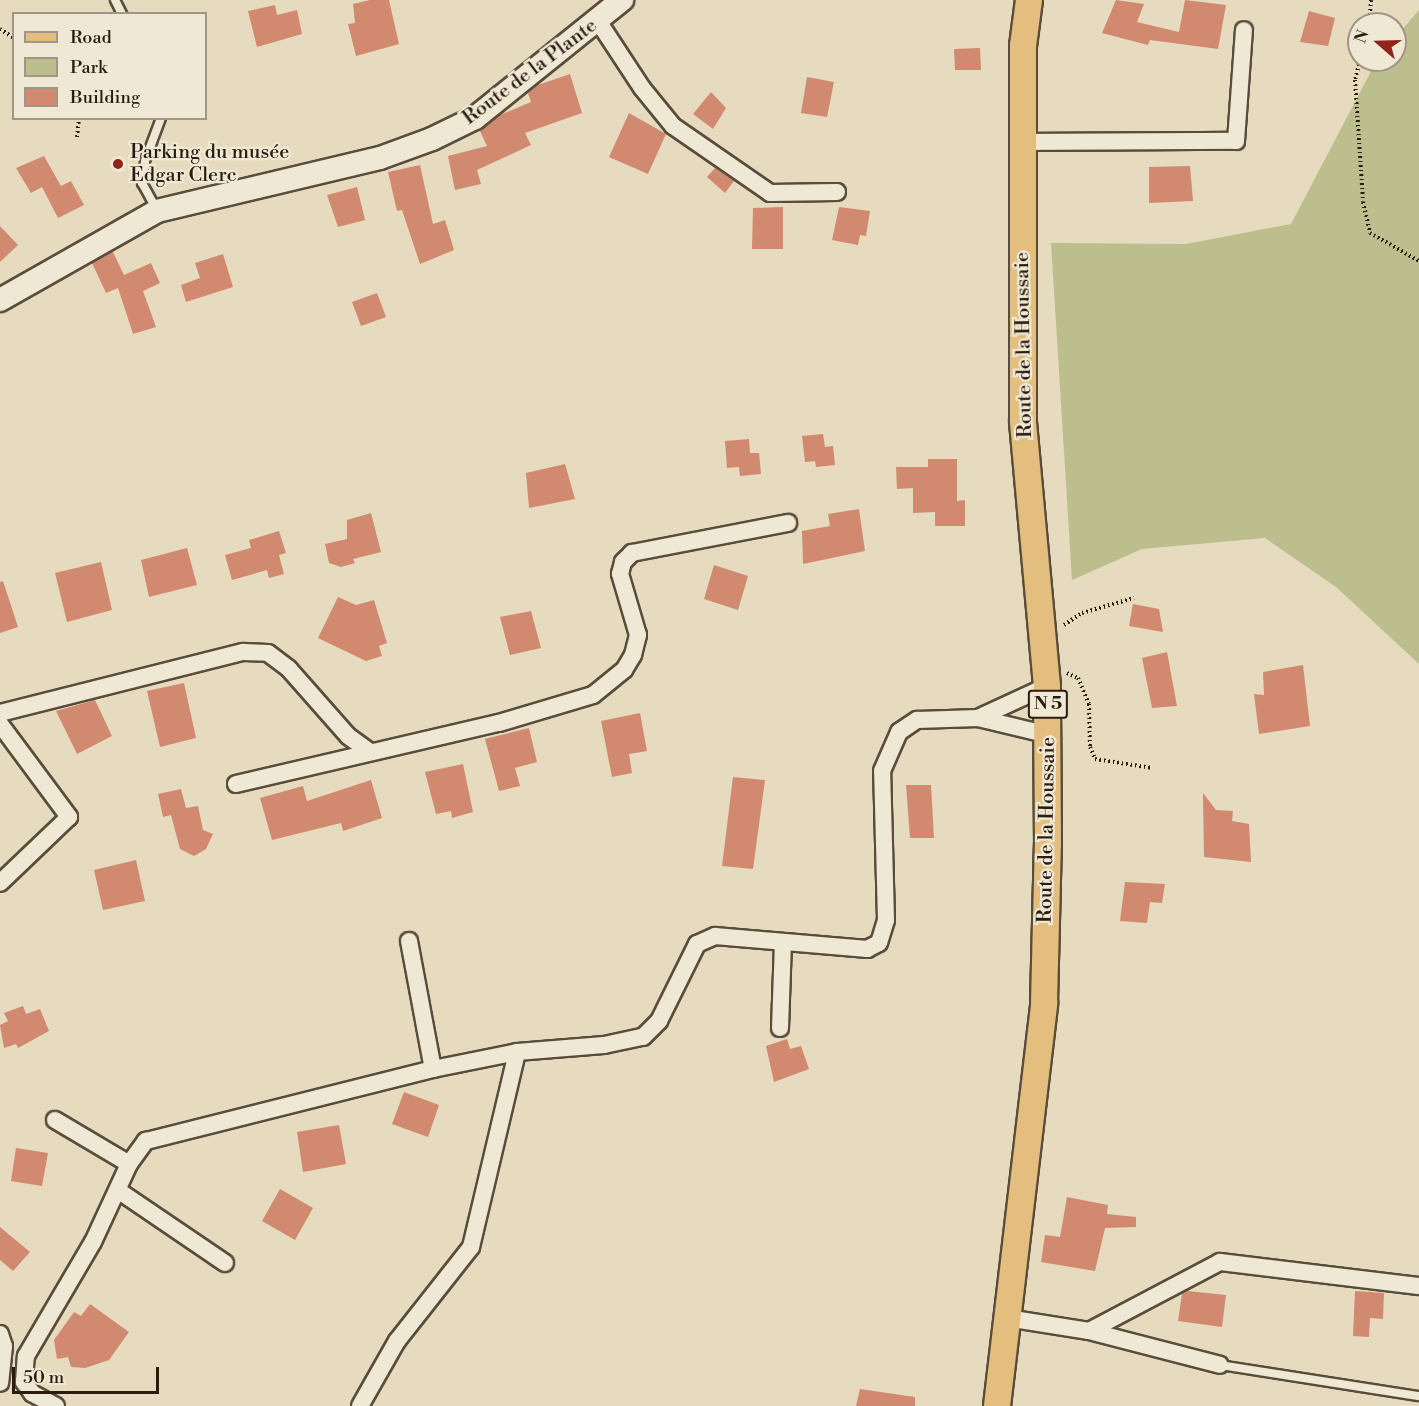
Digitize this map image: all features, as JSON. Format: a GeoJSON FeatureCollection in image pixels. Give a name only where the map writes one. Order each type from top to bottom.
{"type":"FeatureCollection","features":[{"type":"Feature","properties":{"kind":"main road","name":"Route de la Plante"},"geometry":{"type":"LineString","coordinates":[[0,300],[157,211],[380,158],[432,139],[475,118],[622,0]]}},
{"type":"Feature","properties":{"kind":"main road","name":"Route de la Houssaie"},"geometry":{"type":"LineString","coordinates":[[997,1406],[1044,1003],[1049,735],[1043,638],[1023,421],[1023,46],[1029,0]]}},
{"type":"Feature","properties":{"kind":"street"},"geometry":{"type":"LineString","coordinates":[[598,21],[642,88],[673,126],[770,193],[837,192]]}},
{"type":"Feature","properties":{"kind":"street"},"geometry":{"type":"LineString","coordinates":[[1022,142],[1236,141],[1244,30]]}},
{"type":"Feature","properties":{"kind":"street"},"geometry":{"type":"LineString","coordinates":[[236,784],[369,751],[499,723],[593,695],[624,670],[633,655],[638,635],[620,574],[623,562],[632,553],[788,523]]}},
{"type":"Feature","properties":{"kind":"street"},"geometry":{"type":"LineString","coordinates":[[0,713],[243,652],[268,652],[289,669],[348,736],[369,751]]}},
{"type":"Feature","properties":{"kind":"street"},"geometry":{"type":"LineString","coordinates":[[978,718],[1046,677]]}},
{"type":"Feature","properties":{"kind":"street"},"geometry":{"type":"LineString","coordinates":[[56,1406],[32,1392],[24,1382],[26,1356],[93,1242],[119,1191],[129,1164],[146,1141],[158,1135],[433,1069],[517,1052],[604,1045],[643,1037],[659,1021],[691,954],[704,939],[715,936],[867,949],[879,943],[886,920],[882,771],[891,745],[899,732],[917,720],[978,718],[1049,735]]}},
{"type":"Feature","properties":{"kind":"street"},"geometry":{"type":"LineString","coordinates":[[0,724],[69,817],[0,883]]}},
{"type":"Feature","properties":{"kind":"street"},"geometry":{"type":"LineString","coordinates":[[409,941],[433,1069]]}},
{"type":"Feature","properties":{"kind":"street"},"geometry":{"type":"LineString","coordinates":[[780,1028],[783,942]]}},
{"type":"Feature","properties":{"kind":"street"},"geometry":{"type":"LineString","coordinates":[[360,1406],[397,1341],[471,1247],[517,1052]]}},
{"type":"Feature","properties":{"kind":"street"},"geometry":{"type":"LineString","coordinates":[[56,1120],[129,1164]]}},
{"type":"Feature","properties":{"kind":"street"},"geometry":{"type":"LineString","coordinates":[[119,1191],[225,1263]]}},
{"type":"Feature","properties":{"kind":"street"},"geometry":{"type":"LineString","coordinates":[[1089,1331],[1220,1262],[1419,1286]]}},
{"type":"Feature","properties":{"kind":"street"},"geometry":{"type":"LineString","coordinates":[[1007,1318],[1089,1331],[1220,1365]]}},
{"type":"Feature","properties":{"kind":"street"},"geometry":{"type":"LineString","coordinates":[[0,1334],[4,1346],[0,1383]]}},
{"type":"Feature","properties":{"kind":"lane"},"geometry":{"type":"LineString","coordinates":[[157,211],[142,183],[145,161],[159,120]]}},
{"type":"Feature","properties":{"kind":"lane"},"geometry":{"type":"LineString","coordinates":[[1220,1365],[1419,1396]]}},
{"type":"Feature","properties":{"kind":"path"},"geometry":{"type":"LineString","coordinates":[[1357,72],[1355,80],[1363,202],[1370,232],[1419,261]]}},
{"type":"Feature","properties":{"kind":"path"},"geometry":{"type":"LineString","coordinates":[[77,137],[79,120]]}},
{"type":"Feature","properties":{"kind":"path"},"geometry":{"type":"LineString","coordinates":[[1043,638],[1082,613],[1134,598]]}},
{"type":"Feature","properties":{"kind":"path"},"geometry":{"type":"LineString","coordinates":[[1046,677],[1078,678],[1089,704],[1090,747],[1095,759],[1152,768]]}},
{"type":"Feature","properties":{"kind":"green space"},"geometry":{"type":"Polygon","coordinates":[[[1419,10],[1419,664],[1336,587],[1265,538],[1142,549],[1072,580],[1051,243],[1186,244],[1291,224],[1371,72],[1407,72],[1407,24],[1419,10]]]}},
{"type":"Feature","properties":{"kind":"building"},"geometry":{"type":"Polygon","coordinates":[[[370,0],[389,0],[399,44],[356,56],[348,24],[355,23],[353,4],[370,0]]]}},
{"type":"Feature","properties":{"kind":"building"},"geometry":{"type":"Polygon","coordinates":[[[1116,0],[1144,4],[1137,22],[1179,32],[1185,0],[1226,5],[1218,49],[1150,40],[1148,45],[1102,33],[1116,0]]]}},
{"type":"Feature","properties":{"kind":"building"},"geometry":{"type":"Polygon","coordinates":[[[275,5],[277,15],[297,10],[302,34],[257,47],[248,11],[275,5]]]}},
{"type":"Feature","properties":{"kind":"building"},"geometry":{"type":"Polygon","coordinates":[[[1309,11],[1335,18],[1328,46],[1300,42],[1309,11]]]}},
{"type":"Feature","properties":{"kind":"building"},"geometry":{"type":"Polygon","coordinates":[[[980,48],[981,70],[955,70],[954,49],[980,48]]]}},
{"type":"Feature","properties":{"kind":"building"},"geometry":{"type":"Polygon","coordinates":[[[570,74],[582,113],[525,133],[531,145],[477,170],[481,184],[455,190],[448,156],[487,146],[480,131],[500,115],[531,102],[528,93],[538,85],[570,74]]]}},
{"type":"Feature","properties":{"kind":"building"},"geometry":{"type":"Polygon","coordinates":[[[807,77],[834,82],[827,117],[801,113],[807,77]]]}},
{"type":"Feature","properties":{"kind":"building"},"geometry":{"type":"Polygon","coordinates":[[[711,92],[726,108],[713,129],[693,114],[711,92]]]}},
{"type":"Feature","properties":{"kind":"building"},"geometry":{"type":"Polygon","coordinates":[[[629,113],[666,134],[648,174],[609,157],[629,113]]]}},
{"type":"Feature","properties":{"kind":"building"},"geometry":{"type":"Polygon","coordinates":[[[44,156],[61,186],[71,181],[84,205],[58,218],[42,187],[31,193],[16,168],[44,156]]]}},
{"type":"Feature","properties":{"kind":"building"},"geometry":{"type":"Polygon","coordinates":[[[420,165],[433,224],[445,220],[454,250],[420,264],[402,210],[397,211],[388,172],[420,165]]]}},
{"type":"Feature","properties":{"kind":"building"},"geometry":{"type":"Polygon","coordinates":[[[1190,166],[1193,201],[1149,203],[1149,167],[1190,166]]]}},
{"type":"Feature","properties":{"kind":"building"},"geometry":{"type":"Polygon","coordinates":[[[715,168],[734,181],[725,193],[707,177],[715,168]]]}},
{"type":"Feature","properties":{"kind":"building"},"geometry":{"type":"Polygon","coordinates":[[[357,187],[365,220],[338,227],[327,195],[357,187]]]}},
{"type":"Feature","properties":{"kind":"building"},"geometry":{"type":"Polygon","coordinates":[[[783,207],[783,249],[752,249],[753,208],[783,207]]]}},
{"type":"Feature","properties":{"kind":"building"},"geometry":{"type":"Polygon","coordinates":[[[839,207],[870,211],[866,236],[860,235],[858,245],[832,240],[839,207]]]}},
{"type":"Feature","properties":{"kind":"building"},"geometry":{"type":"Polygon","coordinates":[[[0,226],[18,245],[0,262],[0,226]]]}},
{"type":"Feature","properties":{"kind":"building"},"geometry":{"type":"Polygon","coordinates":[[[113,252],[124,275],[151,263],[160,283],[143,291],[156,327],[133,334],[118,288],[106,293],[92,263],[113,252]]]}},
{"type":"Feature","properties":{"kind":"building"},"geometry":{"type":"Polygon","coordinates":[[[223,254],[233,287],[186,302],[181,285],[200,278],[195,263],[223,254]]]}},
{"type":"Feature","properties":{"kind":"building"},"geometry":{"type":"Polygon","coordinates":[[[377,293],[386,317],[361,326],[352,302],[377,293]]]}},
{"type":"Feature","properties":{"kind":"building"},"geometry":{"type":"Polygon","coordinates":[[[823,434],[825,447],[833,446],[835,465],[816,467],[815,461],[805,462],[802,436],[823,434]]]}},
{"type":"Feature","properties":{"kind":"building"},"geometry":{"type":"Polygon","coordinates":[[[749,439],[750,453],[759,453],[761,474],[740,476],[739,467],[727,468],[725,441],[749,439]]]}},
{"type":"Feature","properties":{"kind":"building"},"geometry":{"type":"Polygon","coordinates":[[[928,459],[957,459],[957,501],[965,500],[965,526],[935,526],[935,512],[913,513],[913,488],[897,489],[896,467],[928,467],[928,459]]]}},
{"type":"Feature","properties":{"kind":"building"},"geometry":{"type":"Polygon","coordinates":[[[565,464],[575,499],[529,508],[526,473],[565,464]]]}},
{"type":"Feature","properties":{"kind":"building"},"geometry":{"type":"Polygon","coordinates":[[[859,509],[865,551],[803,564],[802,531],[830,526],[828,514],[859,509]]]}},
{"type":"Feature","properties":{"kind":"building"},"geometry":{"type":"Polygon","coordinates":[[[371,513],[381,552],[353,559],[355,563],[341,567],[329,563],[325,544],[347,539],[347,520],[371,513]]]}},
{"type":"Feature","properties":{"kind":"building"},"geometry":{"type":"Polygon","coordinates":[[[279,531],[286,553],[279,555],[284,574],[269,578],[267,570],[232,580],[225,555],[251,548],[249,540],[279,531]]]}},
{"type":"Feature","properties":{"kind":"building"},"geometry":{"type":"Polygon","coordinates":[[[187,548],[197,585],[149,597],[141,560],[187,548]]]}},
{"type":"Feature","properties":{"kind":"building"},"geometry":{"type":"Polygon","coordinates":[[[101,562],[112,610],[67,622],[55,573],[101,562]]]}},
{"type":"Feature","properties":{"kind":"building"},"geometry":{"type":"Polygon","coordinates":[[[714,565],[748,576],[738,610],[704,599],[714,565]]]}},
{"type":"Feature","properties":{"kind":"building"},"geometry":{"type":"Polygon","coordinates":[[[3,581],[18,627],[0,633],[0,582],[3,581]]]}},
{"type":"Feature","properties":{"kind":"building"},"geometry":{"type":"Polygon","coordinates":[[[338,597],[356,605],[374,600],[387,643],[379,646],[382,656],[366,661],[318,638],[338,597]]]}},
{"type":"Feature","properties":{"kind":"building"},"geometry":{"type":"Polygon","coordinates":[[[1133,604],[1159,609],[1163,632],[1129,626],[1133,604]]]}},
{"type":"Feature","properties":{"kind":"building"},"geometry":{"type":"Polygon","coordinates":[[[531,611],[541,648],[510,655],[500,617],[531,611]]]}},
{"type":"Feature","properties":{"kind":"building"},"geometry":{"type":"Polygon","coordinates":[[[1167,652],[1177,706],[1152,708],[1142,658],[1167,652]]]}},
{"type":"Feature","properties":{"kind":"building"},"geometry":{"type":"Polygon","coordinates":[[[1303,665],[1310,726],[1259,734],[1254,694],[1264,695],[1263,672],[1303,665]]]}},
{"type":"Feature","properties":{"kind":"building"},"geometry":{"type":"Polygon","coordinates":[[[184,683],[196,738],[160,747],[147,691],[184,683]]]}},
{"type":"Feature","properties":{"kind":"building"},"geometry":{"type":"Polygon","coordinates":[[[95,700],[112,736],[77,754],[56,711],[95,700]]]}},
{"type":"Feature","properties":{"kind":"building"},"geometry":{"type":"Polygon","coordinates":[[[640,713],[647,751],[629,754],[632,773],[612,777],[601,721],[640,713]]]}},
{"type":"Feature","properties":{"kind":"building"},"geometry":{"type":"Polygon","coordinates":[[[529,728],[537,762],[515,768],[520,786],[499,791],[485,739],[529,728]]]}},
{"type":"Feature","properties":{"kind":"building"},"geometry":{"type":"Polygon","coordinates":[[[463,764],[473,812],[452,818],[451,811],[436,814],[425,772],[463,764]]]}},
{"type":"Feature","properties":{"kind":"building"},"geometry":{"type":"Polygon","coordinates":[[[733,777],[765,780],[753,869],[722,866],[733,777]]]}},
{"type":"Feature","properties":{"kind":"building"},"geometry":{"type":"Polygon","coordinates":[[[371,780],[382,818],[343,831],[341,823],[272,840],[260,798],[303,786],[307,801],[371,780]]]}},
{"type":"Feature","properties":{"kind":"building"},"geometry":{"type":"Polygon","coordinates":[[[906,785],[931,785],[934,838],[910,838],[906,785]]]}},
{"type":"Feature","properties":{"kind":"building"},"geometry":{"type":"Polygon","coordinates":[[[181,789],[186,808],[198,806],[203,830],[213,834],[206,849],[194,856],[180,849],[171,815],[163,817],[158,794],[181,789]]]}},
{"type":"Feature","properties":{"kind":"building"},"geometry":{"type":"Polygon","coordinates":[[[1203,793],[1216,810],[1233,811],[1232,821],[1249,824],[1251,862],[1204,857],[1203,793]]]}},
{"type":"Feature","properties":{"kind":"building"},"geometry":{"type":"Polygon","coordinates":[[[136,860],[145,901],[103,910],[94,870],[136,860]]]}},
{"type":"Feature","properties":{"kind":"building"},"geometry":{"type":"Polygon","coordinates":[[[1125,882],[1165,884],[1162,903],[1150,902],[1147,923],[1120,921],[1125,882]]]}},
{"type":"Feature","properties":{"kind":"building"},"geometry":{"type":"Polygon","coordinates":[[[23,1006],[26,1014],[40,1009],[49,1031],[18,1048],[16,1044],[4,1048],[0,1025],[8,1021],[4,1013],[23,1006]]]}},
{"type":"Feature","properties":{"kind":"building"},"geometry":{"type":"Polygon","coordinates":[[[787,1039],[790,1049],[801,1046],[809,1069],[774,1082],[766,1046],[787,1039]]]}},
{"type":"Feature","properties":{"kind":"building"},"geometry":{"type":"Polygon","coordinates":[[[404,1092],[439,1105],[428,1137],[392,1124],[404,1092]]]}},
{"type":"Feature","properties":{"kind":"building"},"geometry":{"type":"Polygon","coordinates":[[[339,1125],[346,1164],[303,1172],[297,1132],[339,1125]]]}},
{"type":"Feature","properties":{"kind":"building"},"geometry":{"type":"Polygon","coordinates":[[[16,1148],[48,1153],[42,1186],[11,1181],[16,1148]]]}},
{"type":"Feature","properties":{"kind":"building"},"geometry":{"type":"Polygon","coordinates":[[[280,1189],[313,1208],[295,1240],[262,1221],[280,1189]]]}},
{"type":"Feature","properties":{"kind":"building"},"geometry":{"type":"Polygon","coordinates":[[[1067,1197],[1108,1205],[1107,1214],[1136,1217],[1136,1227],[1105,1228],[1095,1271],[1041,1262],[1045,1235],[1060,1237],[1067,1197]]]}},
{"type":"Feature","properties":{"kind":"building"},"geometry":{"type":"Polygon","coordinates":[[[0,1227],[30,1252],[13,1271],[0,1260],[0,1227]]]}},
{"type":"Feature","properties":{"kind":"building"},"geometry":{"type":"Polygon","coordinates":[[[1188,1291],[1226,1295],[1222,1327],[1178,1321],[1182,1294],[1188,1291]]]}},
{"type":"Feature","properties":{"kind":"building"},"geometry":{"type":"Polygon","coordinates":[[[1355,1291],[1384,1293],[1383,1319],[1370,1318],[1369,1337],[1353,1336],[1355,1291]]]}},
{"type":"Feature","properties":{"kind":"building"},"geometry":{"type":"Polygon","coordinates":[[[90,1304],[129,1332],[109,1360],[85,1368],[71,1367],[68,1357],[57,1359],[54,1340],[74,1312],[81,1316],[90,1304]]]}},
{"type":"Feature","properties":{"kind":"building"},"geometry":{"type":"Polygon","coordinates":[[[860,1389],[915,1397],[915,1406],[856,1406],[860,1389]]]}},
{"type":"Feature","properties":{"kind":"place","name":"Parking du musée Edgar Clerc"},"geometry":{"type":"Point","coordinates":[118,164]}}]}
